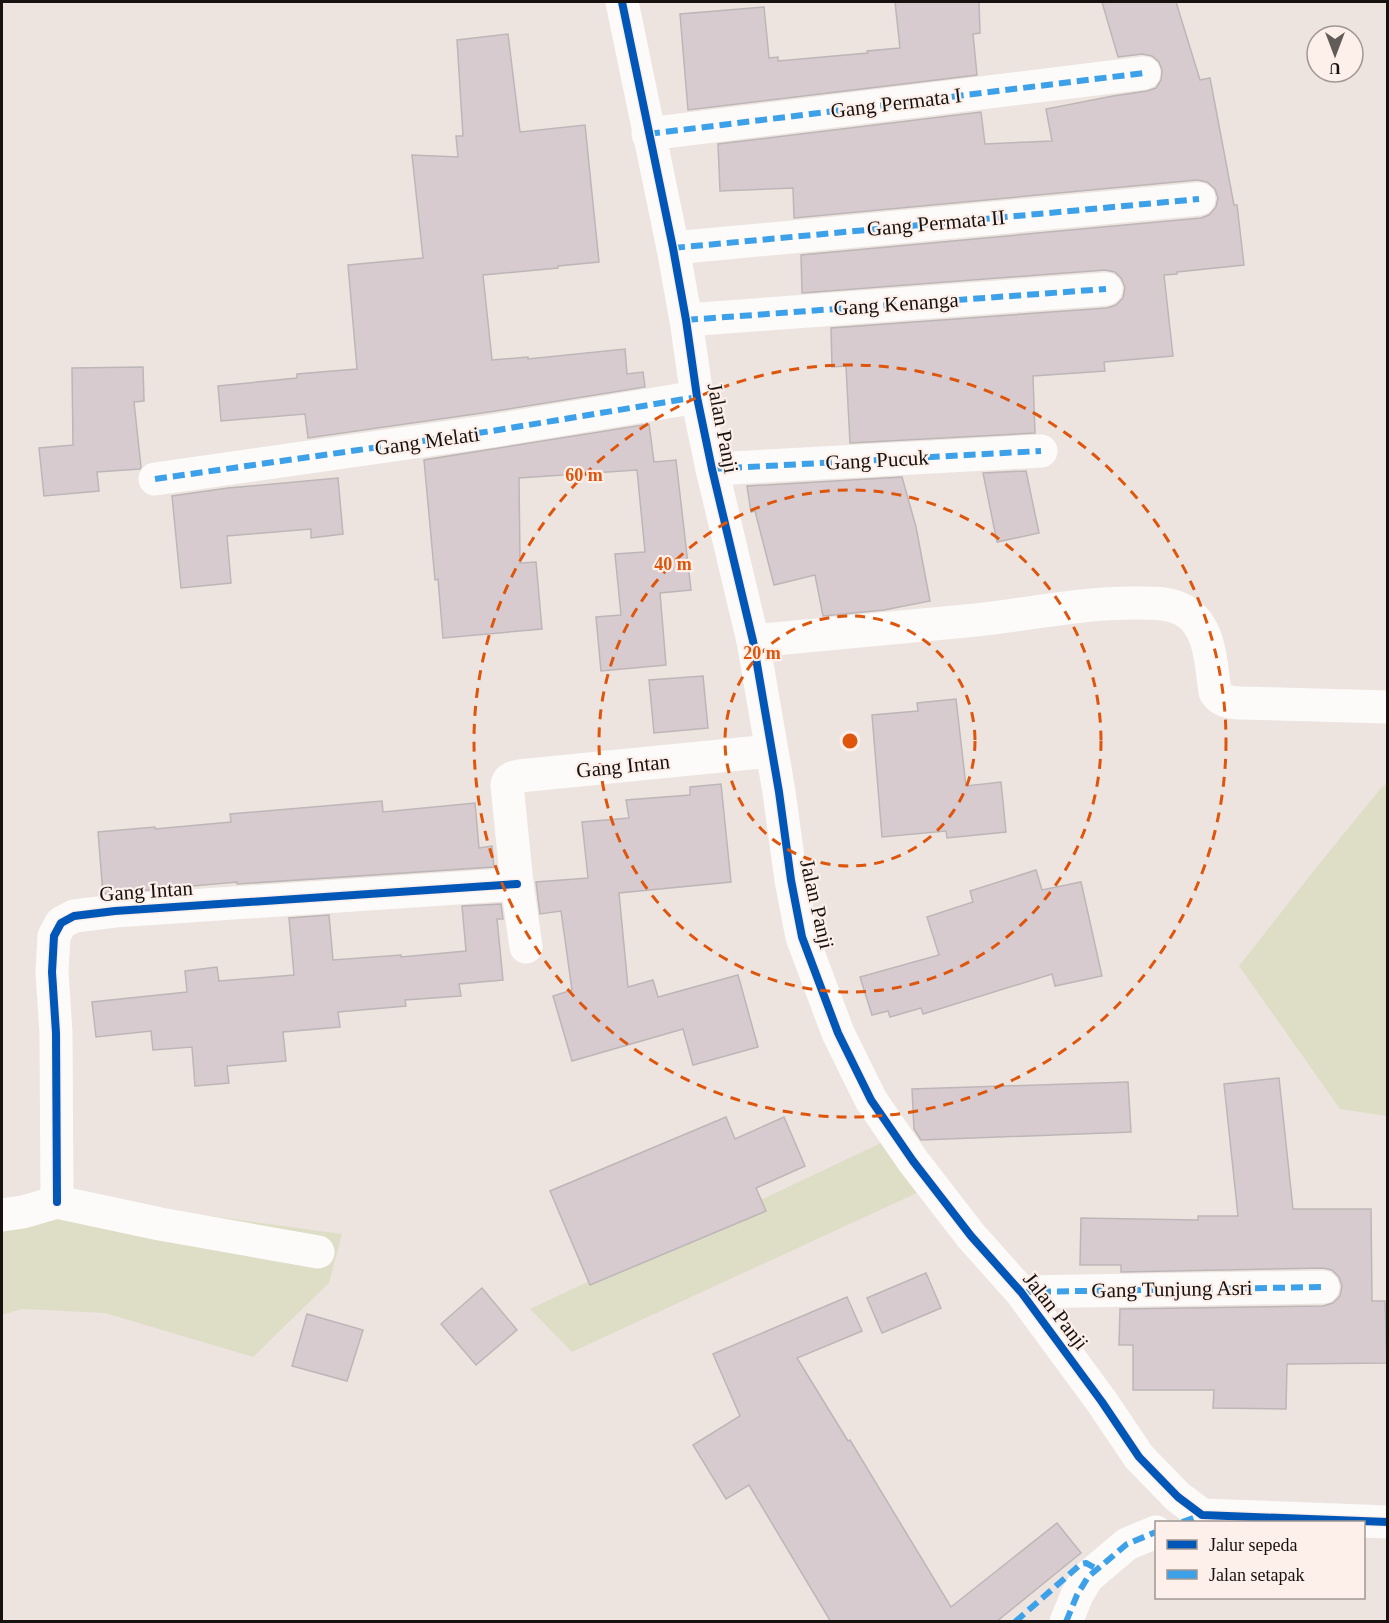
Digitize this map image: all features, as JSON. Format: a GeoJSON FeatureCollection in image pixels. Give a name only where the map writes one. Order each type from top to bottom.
{"type":"FeatureCollection","features":[{"type":"Feature","properties":{"kind":"street","name":"Jalan Panji"},"geometry":{"type":"LineString","coordinates":[[622,2],[673,248],[712,469],[753,641],[802,937],[838,1033],[871,1100],[913,1161],[971,1236],[1021,1292],[1139,1457],[1178,1497],[1192,1519],[1323,1521]]}},
{"type":"Feature","properties":{"kind":"street","name":"Gang Permata I"},"geometry":{"type":"LineString","coordinates":[[648,134],[1144,73]]}},
{"type":"Feature","properties":{"kind":"street","name":"Gang Permata II"},"geometry":{"type":"LineString","coordinates":[[673,248],[1199,199]]}},
{"type":"Feature","properties":{"kind":"street","name":"Gang Kenanga"},"geometry":{"type":"LineString","coordinates":[[686,320],[1106,289]]}},
{"type":"Feature","properties":{"kind":"street","name":"Gang Melati"},"geometry":{"type":"LineString","coordinates":[[155,479],[492,431],[698,397]]}},
{"type":"Feature","properties":{"kind":"street","name":"Gang Pucuk"},"geometry":{"type":"LineString","coordinates":[[712,469],[1041,452]]}},
{"type":"Feature","properties":{"kind":"street"},"geometry":{"type":"LineString","coordinates":[[753,641],[978,619],[1096,604],[1157,603],[1184,610],[1197,622],[1207,642],[1215,692],[1224,701],[1388,707]]}},
{"type":"Feature","properties":{"kind":"street","name":"Gang Intan"},"geometry":{"type":"LineString","coordinates":[[526,947],[507,784],[511,778],[771,751]]}},
{"type":"Feature","properties":{"kind":"street","name":"Gang Intan"},"geometry":{"type":"LineString","coordinates":[[57,1202],[56,1033],[52,972],[54,936],[61,923],[74,916],[115,911],[517,884]]}},
{"type":"Feature","properties":{"kind":"street"},"geometry":{"type":"LineString","coordinates":[[2,1215],[23,1212],[57,1202],[160,1224],[318,1252]]}},
{"type":"Feature","properties":{"kind":"street","name":"Gang Tunjung Asri"},"geometry":{"type":"LineString","coordinates":[[1021,1292],[1323,1287]]}},
{"type":"Feature","properties":{"kind":"street","name":"Jalan Panji"},"geometry":{"type":"LineString","coordinates":[[1365,1522],[1388,1522]]}},
{"type":"Feature","properties":{"kind":"street"},"geometry":{"type":"LineString","coordinates":[[1066,1622],[1077,1595],[1088,1577],[1127,1544],[1155,1532]]}},
{"type":"Feature","properties":{"kind":"green space"},"geometry":{"type":"Polygon","coordinates":[[[1387,783],[1387,1116],[1340,1109],[1239,966],[1315,869],[1387,783]]]}},
{"type":"Feature","properties":{"kind":"green space"},"geometry":{"type":"Polygon","coordinates":[[[885,1141],[932,1186],[572,1352],[530,1309],[885,1141]]]}},
{"type":"Feature","properties":{"kind":"green space"},"geometry":{"type":"Polygon","coordinates":[[[44,1193],[342,1234],[329,1283],[253,1357],[105,1313],[22,1309],[2,1315],[2,1200],[44,1193]]]}},
{"type":"Feature","properties":{"kind":"building"},"geometry":{"type":"Polygon","coordinates":[[[895,2],[979,2],[980,33],[973,34],[977,75],[688,110],[680,14],[764,7],[769,58],[778,57],[778,61],[900,48],[895,2]]]}},
{"type":"Feature","properties":{"kind":"building"},"geometry":{"type":"Polygon","coordinates":[[[1102,2],[1176,2],[1200,80],[1210,78],[1234,205],[1237,205],[1244,265],[1164,275],[1173,356],[1104,362],[1105,371],[1033,376],[1035,433],[850,443],[846,366],[832,367],[831,328],[1107,308],[1116,305],[1123,298],[1125,287],[1115,272],[1105,270],[802,293],[801,255],[1201,218],[1209,215],[1216,207],[1218,198],[1215,189],[1207,182],[1197,180],[794,218],[793,188],[720,191],[718,144],[981,112],[985,144],[1052,141],[1046,109],[1147,91],[1156,88],[1161,80],[1162,70],[1159,62],[1152,56],[1142,54],[1118,57],[1102,2]]]}},
{"type":"Feature","properties":{"kind":"building"},"geometry":{"type":"Polygon","coordinates":[[[508,34],[520,132],[585,125],[599,262],[483,275],[492,360],[528,357],[528,359],[625,349],[627,374],[643,372],[645,387],[308,438],[305,414],[221,421],[218,386],[297,378],[297,374],[357,369],[348,265],[423,258],[412,155],[458,157],[456,136],[463,136],[457,40],[508,34]]]}},
{"type":"Feature","properties":{"kind":"building"},"geometry":{"type":"Polygon","coordinates":[[[143,367],[144,401],[134,402],[140,469],[97,472],[99,491],[44,496],[39,448],[73,445],[72,368],[143,367]]]}},
{"type":"Feature","properties":{"kind":"building"},"geometry":{"type":"Polygon","coordinates":[[[649,424],[654,462],[676,460],[691,590],[660,593],[666,665],[601,671],[596,617],[621,615],[615,554],[645,552],[637,470],[519,478],[520,563],[536,562],[542,629],[443,638],[424,460],[649,424]]]}},
{"type":"Feature","properties":{"kind":"building"},"geometry":{"type":"Polygon","coordinates":[[[1026,471],[1039,533],[997,542],[983,473],[1026,471]]]}},
{"type":"Feature","properties":{"kind":"building"},"geometry":{"type":"Polygon","coordinates":[[[902,477],[916,527],[930,601],[884,610],[823,616],[815,575],[774,585],[755,511],[751,512],[747,486],[902,477]]]}},
{"type":"Feature","properties":{"kind":"building"},"geometry":{"type":"Polygon","coordinates":[[[338,478],[343,534],[311,538],[311,529],[227,536],[231,583],[181,588],[172,496],[228,488],[338,478]]]}},
{"type":"Feature","properties":{"kind":"building"},"geometry":{"type":"Polygon","coordinates":[[[703,676],[708,728],[654,733],[649,680],[703,676]]]}},
{"type":"Feature","properties":{"kind":"building"},"geometry":{"type":"Polygon","coordinates":[[[956,699],[966,786],[1001,782],[1006,832],[947,838],[946,831],[882,837],[872,715],[918,711],[917,703],[956,699]]]}},
{"type":"Feature","properties":{"kind":"building"},"geometry":{"type":"Polygon","coordinates":[[[721,784],[731,882],[619,893],[628,987],[653,980],[658,997],[738,975],[758,1047],[693,1065],[683,1029],[572,1061],[553,996],[572,990],[561,911],[540,914],[536,882],[588,878],[582,822],[629,818],[626,800],[690,795],[690,787],[721,784]]]}},
{"type":"Feature","properties":{"kind":"building"},"geometry":{"type":"Polygon","coordinates":[[[382,801],[383,812],[475,803],[479,848],[492,846],[494,867],[237,884],[237,882],[103,894],[98,832],[231,822],[230,814],[382,801]]]}},
{"type":"Feature","properties":{"kind":"building"},"geometry":{"type":"Polygon","coordinates":[[[1036,870],[1042,890],[1081,882],[1102,976],[1055,986],[1052,974],[923,1014],[921,1008],[890,1017],[888,1011],[872,1015],[860,977],[939,955],[927,917],[973,902],[970,891],[1036,870]]]}},
{"type":"Feature","properties":{"kind":"building"},"geometry":{"type":"Polygon","coordinates":[[[501,904],[503,919],[497,919],[503,980],[459,984],[461,996],[405,1000],[406,1006],[338,1012],[340,1027],[283,1032],[286,1061],[227,1066],[229,1083],[195,1086],[192,1047],[153,1050],[151,1031],[96,1037],[92,1002],[187,992],[185,971],[217,967],[219,981],[294,975],[289,918],[329,915],[333,960],[401,955],[401,957],[466,951],[462,906],[501,904]]]}},
{"type":"Feature","properties":{"kind":"building"},"geometry":{"type":"Polygon","coordinates":[[[1279,1078],[1293,1209],[1371,1209],[1372,1301],[1385,1301],[1387,1363],[1287,1364],[1286,1409],[1213,1408],[1214,1390],[1133,1390],[1133,1345],[1119,1345],[1120,1309],[1323,1306],[1333,1303],[1340,1296],[1342,1286],[1339,1277],[1332,1270],[1323,1268],[1121,1272],[1121,1265],[1080,1265],[1081,1218],[1198,1220],[1198,1216],[1238,1216],[1224,1084],[1279,1078]]]}},
{"type":"Feature","properties":{"kind":"building"},"geometry":{"type":"Polygon","coordinates":[[[1128,1082],[1131,1132],[921,1140],[914,1129],[912,1089],[1128,1082]]]}},
{"type":"Feature","properties":{"kind":"building"},"geometry":{"type":"Polygon","coordinates":[[[726,1117],[735,1139],[784,1117],[805,1166],[756,1188],[766,1211],[590,1285],[550,1191],[726,1117]]]}},
{"type":"Feature","properties":{"kind":"building"},"geometry":{"type":"Polygon","coordinates":[[[926,1273],[941,1308],[882,1333],[867,1298],[926,1273]]]}},
{"type":"Feature","properties":{"kind":"building"},"geometry":{"type":"Polygon","coordinates":[[[482,1288],[517,1330],[476,1365],[441,1324],[482,1288]]]}},
{"type":"Feature","properties":{"kind":"building"},"geometry":{"type":"Polygon","coordinates":[[[847,1297],[862,1331],[797,1358],[848,1441],[850,1440],[951,1607],[1057,1523],[1081,1553],[996,1622],[831,1622],[749,1485],[726,1499],[693,1445],[740,1416],[713,1354],[847,1297]]]}},
{"type":"Feature","properties":{"kind":"building"},"geometry":{"type":"Polygon","coordinates":[[[307,1314],[363,1330],[347,1381],[292,1366],[307,1314]]]}},
{"type":"Feature","properties":{"kind":"marked path"},"geometry":{"type":"LineString","coordinates":[[648,134],[1144,73]]}},
{"type":"Feature","properties":{"kind":"marked path"},"geometry":{"type":"LineString","coordinates":[[673,248],[1199,199]]}},
{"type":"Feature","properties":{"kind":"marked path"},"geometry":{"type":"LineString","coordinates":[[686,320],[1106,289]]}},
{"type":"Feature","properties":{"kind":"marked path"},"geometry":{"type":"LineString","coordinates":[[155,479],[492,431],[697,397]]}},
{"type":"Feature","properties":{"kind":"marked path"},"geometry":{"type":"LineString","coordinates":[[712,469],[1041,451]]}},
{"type":"Feature","properties":{"kind":"marked path"},"geometry":{"type":"LineString","coordinates":[[1021,1292],[1323,1287]]}},
{"type":"Feature","properties":{"kind":"marked path"},"geometry":{"type":"LineString","coordinates":[[1185,1521],[1202,1515]]}},
{"type":"Feature","properties":{"kind":"marked path"},"geometry":{"type":"LineString","coordinates":[[1066,1622],[1077,1595],[1088,1577],[1127,1544],[1155,1532]]}},
{"type":"Feature","properties":{"kind":"marked path"},"geometry":{"type":"LineString","coordinates":[[1015,1622],[1081,1564],[1086,1563],[1097,1569]]}},
{"type":"Feature","properties":{"kind":"cycle path"},"geometry":{"type":"LineString","coordinates":[[622,2],[673,248],[697,397],[753,641],[802,937],[838,1033],[871,1100],[913,1161],[971,1236],[1021,1292],[1102,1402],[1139,1457],[1178,1497],[1202,1515],[1361,1521]]}},
{"type":"Feature","properties":{"kind":"cycle path"},"geometry":{"type":"LineString","coordinates":[[57,1202],[56,1033],[52,972],[54,936],[61,923],[74,916],[115,911],[517,884]]}},
{"type":"Feature","properties":{"kind":"cycle path"},"geometry":{"type":"LineString","coordinates":[[1365,1521],[1388,1522]]}}]}
